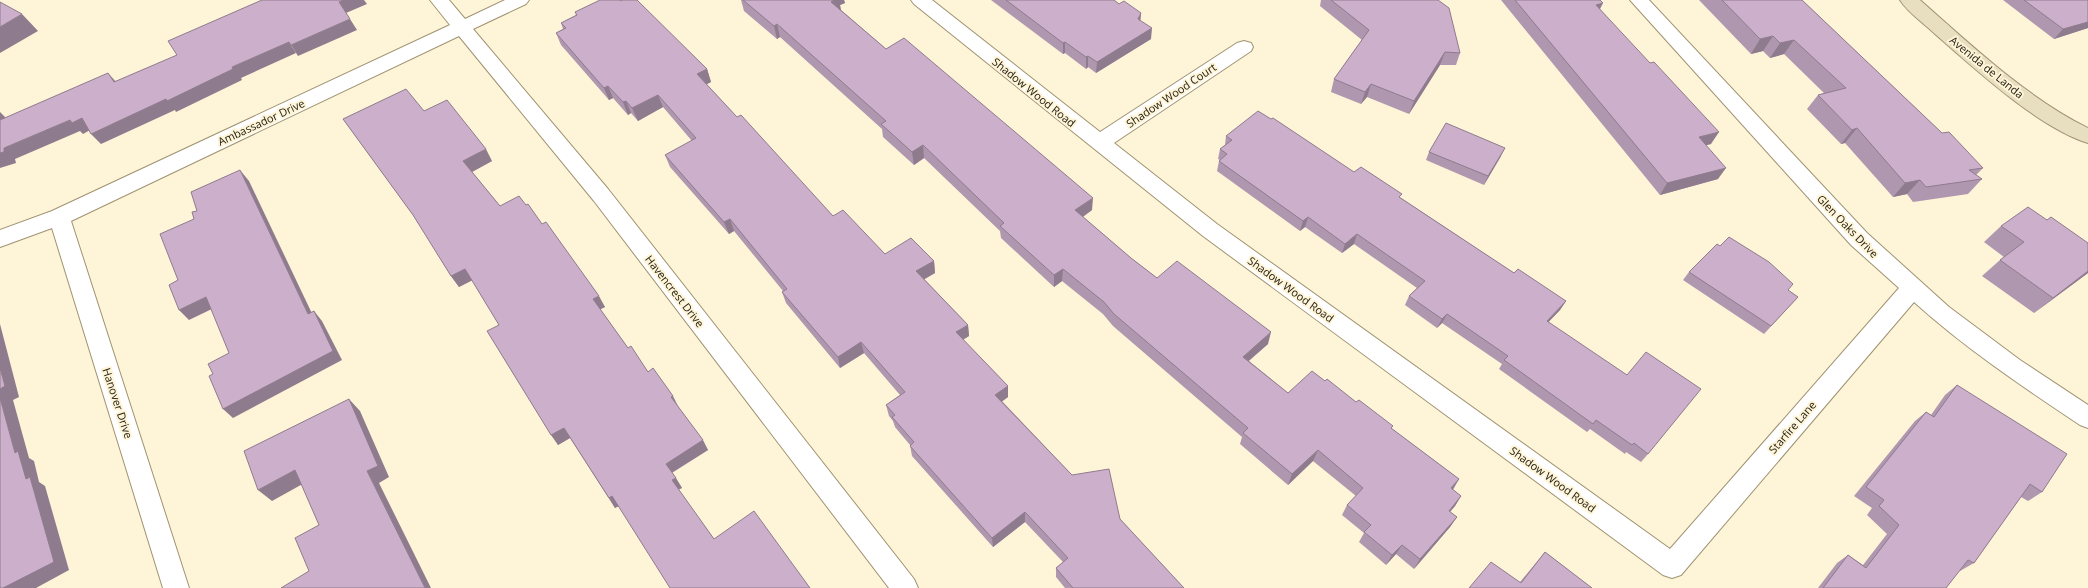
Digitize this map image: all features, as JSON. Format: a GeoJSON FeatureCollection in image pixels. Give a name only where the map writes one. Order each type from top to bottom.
{"type":"FeatureCollection","features":[{"type":"Feature","properties":{"kind":"street","name":"Havencrest Drive"},"geometry":{"type":"LineString","coordinates":[[439,0],[463,27],[601,195],[905,588]]}},
{"type":"Feature","properties":{"kind":"street","name":"Ambassador Drive"},"geometry":{"type":"LineString","coordinates":[[0,239],[59,217],[520,0]]}},
{"type":"Feature","properties":{"kind":"street","name":"Shadow Wood Road"},"geometry":{"type":"LineString","coordinates":[[920,0],[1210,230],[1672,566]]}},
{"type":"Feature","properties":{"kind":"street","name":"Glen Oaks Drive"},"geometry":{"type":"LineString","coordinates":[[1639,0],[1859,239],[1912,289],[2012,367],[2088,418]]}},
{"type":"Feature","properties":{"kind":"street","name":"Avenida de Landa"},"geometry":{"type":"LineString","coordinates":[[1909,0],[2008,84],[2069,129],[2088,136]]}},
{"type":"Feature","properties":{"kind":"street","name":"Shadow Wood Court"},"geometry":{"type":"LineString","coordinates":[[1099,143],[1244,47]]}},
{"type":"Feature","properties":{"kind":"street","name":"Avenida de Landa"},"geometry":{"type":"LineString","coordinates":[[2069,129],[2088,154]]}},
{"type":"Feature","properties":{"kind":"street","name":"Hanover Drive"},"geometry":{"type":"LineString","coordinates":[[59,217],[176,588]]}},
{"type":"Feature","properties":{"kind":"street","name":"Starfire Lane"},"geometry":{"type":"LineString","coordinates":[[1672,566],[1912,289]]}},
{"type":"Feature","properties":{"kind":"building"},"geometry":{"type":"Polygon","coordinates":[[[262,0],[343,0],[339,2],[350,19],[291,45],[289,42],[232,67],[233,69],[167,101],[166,99],[91,134],[82,118],[72,123],[70,120],[4,148],[4,152],[0,153],[0,120],[108,73],[114,82],[177,55],[168,41],[262,0]]]}},
{"type":"Feature","properties":{"kind":"building"},"geometry":{"type":"Polygon","coordinates":[[[600,0],[637,0],[707,69],[697,74],[737,117],[741,115],[833,216],[843,210],[885,254],[911,238],[934,261],[916,271],[968,325],[956,332],[1008,386],[995,395],[1072,475],[1109,469],[1120,519],[1184,588],[1073,588],[1056,568],[1068,558],[1025,512],[992,538],[910,446],[914,442],[892,417],[895,415],[886,405],[905,392],[861,342],[838,357],[782,292],[787,289],[730,219],[724,222],[665,155],[696,138],[658,95],[632,108],[626,101],[623,102],[608,86],[604,88],[556,33],[566,28],[561,23],[577,15],[575,12],[600,0]]]}},
{"type":"Feature","properties":{"kind":"building"},"geometry":{"type":"Polygon","coordinates":[[[743,0],[834,0],[831,2],[886,49],[904,38],[1093,198],[1075,210],[1131,258],[1157,278],[1177,261],[1271,332],[1243,357],[1288,393],[1312,371],[1325,381],[1327,379],[1356,402],[1359,400],[1393,426],[1391,428],[1459,479],[1451,488],[1461,496],[1449,511],[1457,517],[1420,559],[1402,545],[1392,555],[1364,532],[1371,525],[1347,505],[1363,488],[1318,450],[1292,474],[1243,433],[1248,428],[1114,314],[1104,302],[1063,269],[1054,275],[1000,226],[1004,223],[923,145],[912,152],[881,124],[886,121],[777,24],[774,26],[743,0]]]}},
{"type":"Feature","properties":{"kind":"building"},"geometry":{"type":"Polygon","coordinates":[[[1006,0],[1114,0],[1119,4],[1124,1],[1141,13],[1138,19],[1152,28],[1097,62],[1088,56],[1086,57],[1065,42],[1063,43],[1006,0]]]}},
{"type":"Feature","properties":{"kind":"building"},"geometry":{"type":"Polygon","coordinates":[[[1331,0],[1438,0],[1449,8],[1460,53],[1445,52],[1414,101],[1371,84],[1365,92],[1334,79],[1369,30],[1331,0]]]}},
{"type":"Feature","properties":{"kind":"building"},"geometry":{"type":"Polygon","coordinates":[[[1515,0],[1600,0],[1603,3],[1596,5],[1650,63],[1654,62],[1719,132],[1699,137],[1726,168],[1667,183],[1515,0]]]}},
{"type":"Feature","properties":{"kind":"building"},"geometry":{"type":"Polygon","coordinates":[[[1722,0],[1802,0],[1942,133],[1949,132],[1983,168],[1969,170],[1982,179],[1926,187],[1920,180],[1905,183],[1857,128],[1852,130],[1818,95],[1846,88],[1794,40],[1780,43],[1773,36],[1760,39],[1722,0]]]}},
{"type":"Feature","properties":{"kind":"building"},"geometry":{"type":"Polygon","coordinates":[[[2024,0],[2088,0],[2088,22],[2063,29],[2024,0]]]}},
{"type":"Feature","properties":{"kind":"building"},"geometry":{"type":"Polygon","coordinates":[[[0,2],[22,14],[0,27],[0,2]]]}},
{"type":"Feature","properties":{"kind":"building"},"geometry":{"type":"Polygon","coordinates":[[[406,89],[424,111],[447,100],[486,149],[463,161],[500,206],[519,196],[526,205],[528,204],[542,224],[546,222],[599,296],[593,299],[628,348],[631,346],[648,372],[653,368],[673,396],[671,397],[703,440],[666,464],[676,478],[672,480],[714,539],[754,511],[810,588],[670,588],[612,496],[609,498],[564,428],[551,435],[487,331],[499,325],[465,269],[451,276],[413,215],[343,119],[406,89]]]}},
{"type":"Feature","properties":{"kind":"building"},"geometry":{"type":"Polygon","coordinates":[[[1258,111],[1271,119],[1273,118],[1354,172],[1361,167],[1402,194],[1399,197],[1514,273],[1518,269],[1566,301],[1547,321],[1627,375],[1646,352],[1701,389],[1648,454],[1634,443],[1632,445],[1596,420],[1593,424],[1504,360],[1508,356],[1447,314],[1442,319],[1409,296],[1425,281],[1357,234],[1345,244],[1308,217],[1303,221],[1219,161],[1227,154],[1220,149],[1232,140],[1226,136],[1258,111]]]}},
{"type":"Feature","properties":{"kind":"building"},"geometry":{"type":"Polygon","coordinates":[[[1446,123],[1505,148],[1488,176],[1429,152],[1446,123]]]}},
{"type":"Feature","properties":{"kind":"building"},"geometry":{"type":"Polygon","coordinates":[[[240,170],[308,314],[314,311],[333,351],[223,409],[209,376],[213,374],[208,364],[229,353],[206,297],[179,310],[169,285],[178,280],[160,234],[194,219],[192,212],[197,211],[191,192],[240,170]]]}},
{"type":"Feature","properties":{"kind":"building"},"geometry":{"type":"Polygon","coordinates":[[[2028,207],[2047,220],[2051,217],[2088,243],[2088,271],[2053,298],[2000,260],[2024,242],[2001,226],[2028,207]]]}},
{"type":"Feature","properties":{"kind":"building"},"geometry":{"type":"Polygon","coordinates":[[[1729,237],[1769,262],[1793,284],[1788,290],[1798,297],[1771,326],[1689,272],[1717,244],[1720,246],[1729,237]]]}},
{"type":"Feature","properties":{"kind":"building"},"geometry":{"type":"Polygon","coordinates":[[[0,368],[5,386],[0,389],[0,368]]]}},
{"type":"Feature","properties":{"kind":"building"},"geometry":{"type":"Polygon","coordinates":[[[1957,385],[2067,454],[2042,492],[2030,484],[1974,563],[1968,560],[1946,588],[1823,588],[1848,555],[1866,568],[1899,525],[1879,506],[1884,500],[1866,487],[1926,412],[1934,417],[1957,385]]]}},
{"type":"Feature","properties":{"kind":"building"},"geometry":{"type":"Polygon","coordinates":[[[0,398],[15,453],[18,451],[26,479],[30,477],[54,562],[3,588],[0,588],[0,398]]]}},
{"type":"Feature","properties":{"kind":"building"},"geometry":{"type":"Polygon","coordinates":[[[349,399],[378,466],[367,471],[425,588],[281,588],[309,571],[295,538],[319,525],[295,470],[258,490],[244,451],[349,399]]]}},
{"type":"Feature","properties":{"kind":"building"},"geometry":{"type":"Polygon","coordinates":[[[1545,552],[1592,588],[1469,588],[1491,562],[1521,583],[1545,552]]]}}]}
